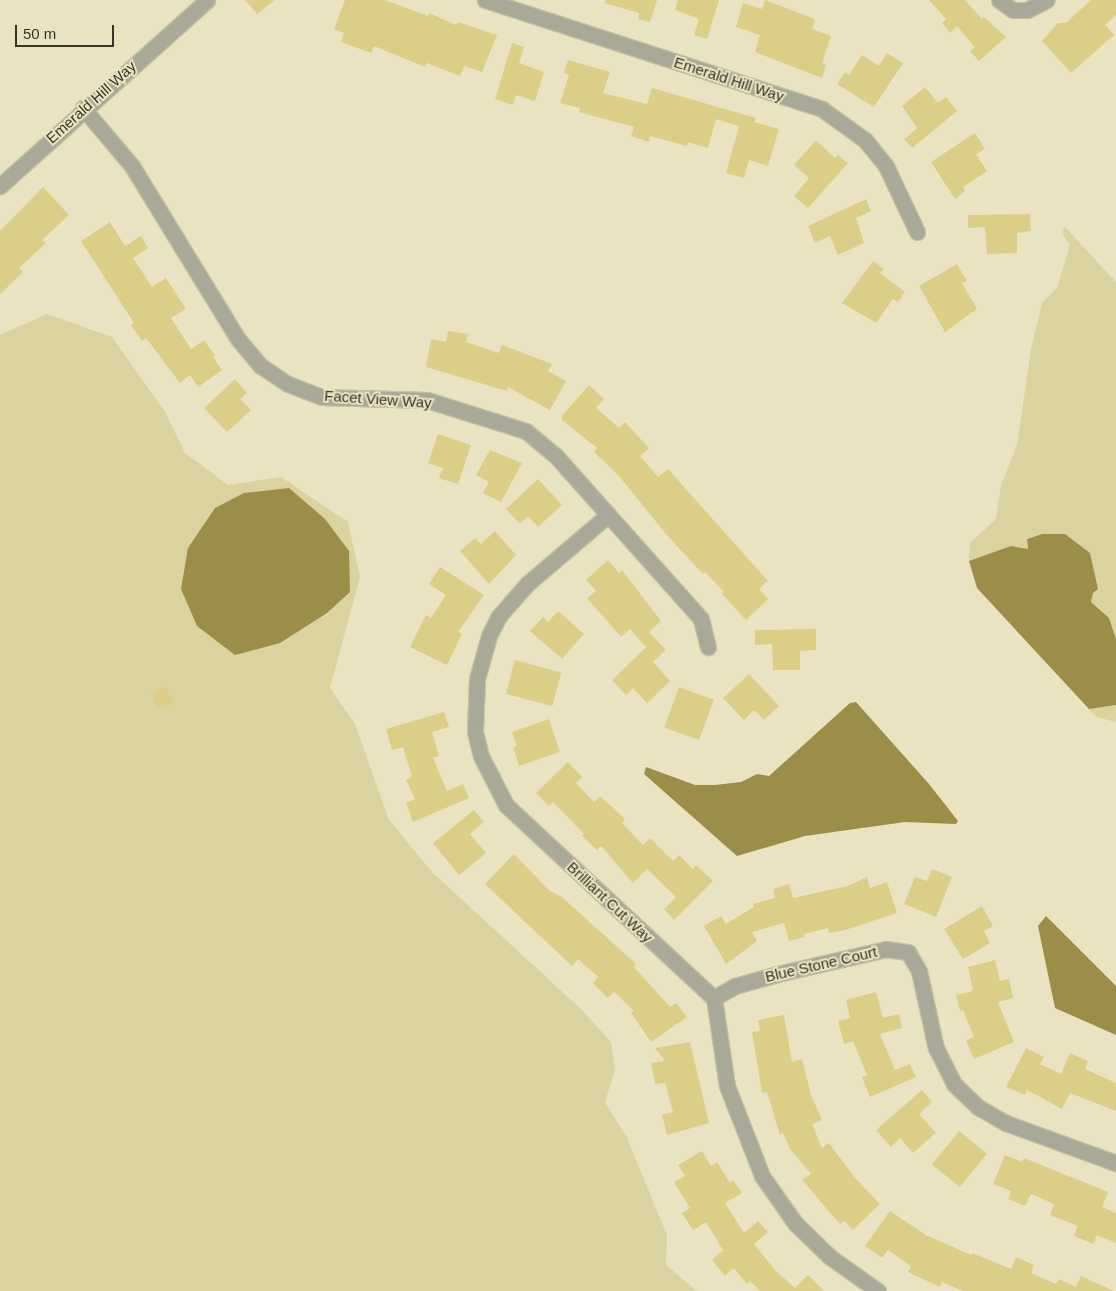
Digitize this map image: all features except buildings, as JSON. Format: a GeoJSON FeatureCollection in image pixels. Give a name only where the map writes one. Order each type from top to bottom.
{"type":"FeatureCollection","features":[{"type":"Feature","properties":{"kind":"street","name":"Emerald Hill Way"},"geometry":{"type":"LineString","coordinates":[[0,186],[83,108],[207,0]]}},
{"type":"Feature","properties":{"kind":"street","name":"Emerald Hill Way"},"geometry":{"type":"LineString","coordinates":[[485,0],[822,109],[865,140],[886,166],[917,232]]}},
{"type":"Feature","properties":{"kind":"street"},"geometry":{"type":"LineString","coordinates":[[999,0],[1013,10],[1026,10],[1047,0]]}},
{"type":"Feature","properties":{"kind":"street","name":"Facet View Way"},"geometry":{"type":"LineString","coordinates":[[83,108],[132,166],[238,339],[261,366],[288,384],[322,397],[427,400],[526,431],[555,455],[702,619],[708,647]]}},
{"type":"Feature","properties":{"kind":"street","name":"Brilliant Cut Way"},"geometry":{"type":"LineString","coordinates":[[608,515],[527,584],[499,616],[489,636],[477,679],[475,732],[490,780],[506,805],[714,998]]}},
{"type":"Feature","properties":{"kind":"street","name":"Blue Stone Court"},"geometry":{"type":"LineString","coordinates":[[714,998],[735,986],[777,974],[886,949],[908,952],[919,971],[936,1048],[954,1084],[978,1107],[1006,1123],[1116,1163]]}},
{"type":"Feature","properties":{"kind":"street"},"geometry":{"type":"LineString","coordinates":[[714,998],[727,1086],[762,1176],[809,1236],[830,1257],[878,1291]]}},
{"type":"Feature","properties":{"kind":"shaded area"},"geometry":{"type":"Polygon","coordinates":[[[1065,227],[1116,282],[1116,639],[1109,618],[1091,602],[1093,593],[1098,589],[1090,553],[1065,534],[1042,534],[1027,539],[1028,550],[995,552],[969,561],[970,543],[996,519],[1001,485],[1017,445],[1031,349],[1042,303],[1057,288],[1070,245],[1062,233],[1065,227]]]}},
{"type":"Feature","properties":{"kind":"shaded area"},"geometry":{"type":"Polygon","coordinates":[[[47,314],[112,337],[165,412],[185,453],[228,485],[281,477],[348,522],[360,577],[330,688],[355,724],[389,820],[433,873],[582,1010],[611,1042],[615,1070],[605,1102],[627,1138],[667,1235],[666,1265],[697,1291],[0,1291],[0,335],[47,314]]]}},
{"type":"Feature","properties":{"kind":"shaded area"},"geometry":{"type":"Polygon","coordinates":[[[289,488],[325,519],[349,551],[350,592],[327,613],[280,643],[235,655],[197,626],[181,589],[188,548],[215,508],[244,493],[289,488]]]}},
{"type":"Feature","properties":{"kind":"shaded area"},"geometry":{"type":"Polygon","coordinates":[[[1042,534],[1065,534],[1090,553],[1098,589],[1093,593],[1091,602],[1109,618],[1116,639],[1116,705],[1089,709],[977,588],[969,561],[1011,546],[1028,549],[1027,539],[1042,534]]]}},
{"type":"Feature","properties":{"kind":"shaded area"},"geometry":{"type":"Polygon","coordinates":[[[856,702],[929,784],[958,821],[956,824],[905,822],[805,836],[737,856],[644,774],[646,767],[695,785],[741,782],[757,774],[769,776],[850,703],[856,702]]]}},
{"type":"Feature","properties":{"kind":"shaded area"},"geometry":{"type":"Polygon","coordinates":[[[1116,705],[1116,722],[1096,717],[1089,709],[1116,705]]]}},
{"type":"Feature","properties":{"kind":"shaded area"},"geometry":{"type":"Polygon","coordinates":[[[1046,916],[1116,986],[1116,1035],[1055,1008],[1038,926],[1046,916]]]}}]}
